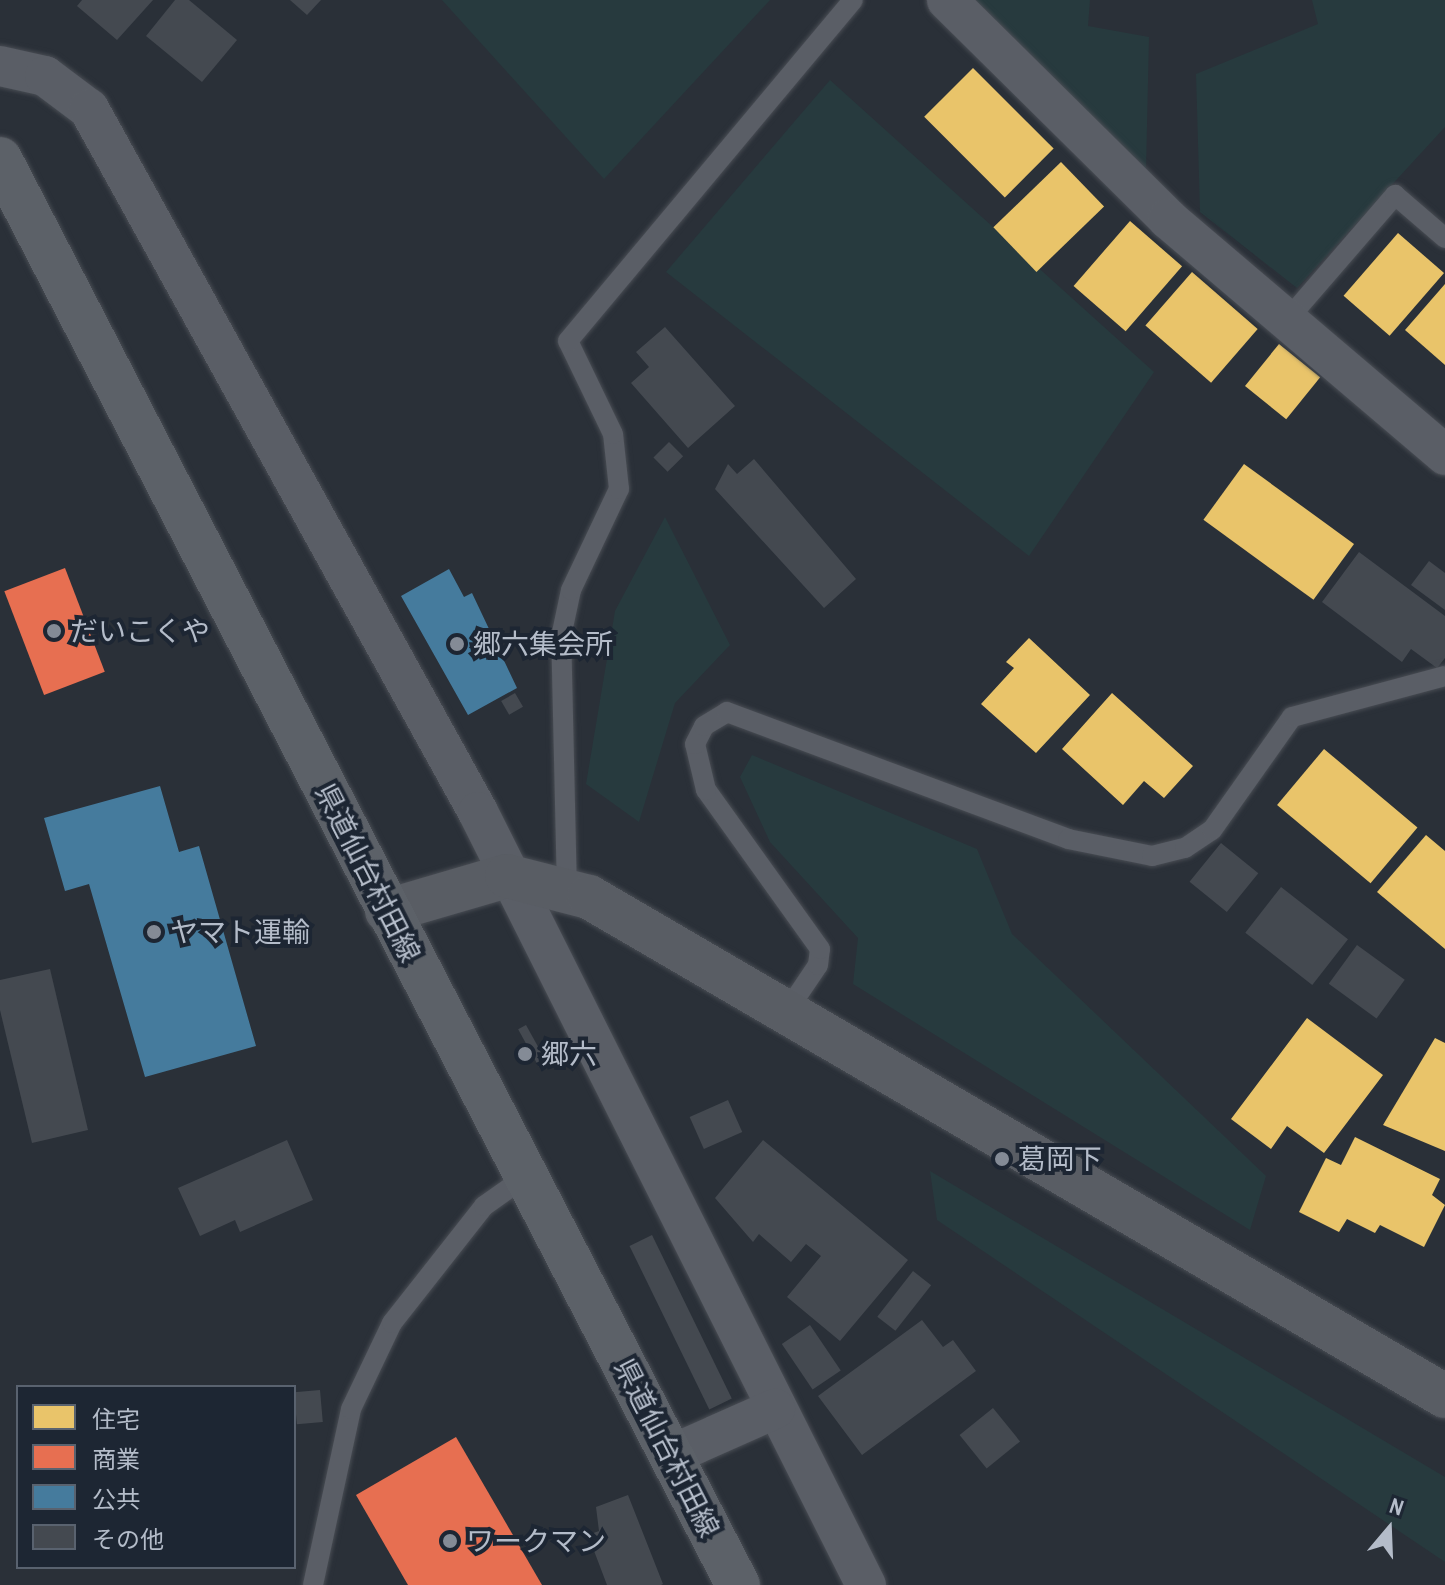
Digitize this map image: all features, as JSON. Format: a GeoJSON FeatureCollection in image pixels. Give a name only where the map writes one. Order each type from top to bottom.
{"type":"FeatureCollection","features":[{"type":"Feature","properties":{"kind":"main road","name":"県道仙台村田線"},"geometry":{"type":"LineString","coordinates":[[0,159],[738,1585]]}},
{"type":"Feature","properties":{"kind":"street"},"geometry":{"type":"LineString","coordinates":[[947,0],[1168,219],[1445,455]]}},
{"type":"Feature","properties":{"kind":"street"},"geometry":{"type":"LineString","coordinates":[[0,66],[45,76],[89,109],[507,876],[866,1585]]}},
{"type":"Feature","properties":{"kind":"street"},"geometry":{"type":"LineString","coordinates":[[387,911],[507,876],[589,897],[1445,1396]]}},
{"type":"Feature","properties":{"kind":"street"},"geometry":{"type":"LineString","coordinates":[[671,1455],[775,1409]]}},
{"type":"Feature","properties":{"kind":"lane"},"geometry":{"type":"LineString","coordinates":[[567,892],[561,637],[571,590],[619,489],[613,434],[568,341],[853,0]]}},
{"type":"Feature","properties":{"kind":"lane"},"geometry":{"type":"LineString","coordinates":[[1288,319],[1395,195],[1445,238]]}},
{"type":"Feature","properties":{"kind":"lane"},"geometry":{"type":"LineString","coordinates":[[787,1011],[818,965],[820,949],[706,790],[695,744],[704,726],[727,712],[1068,839],[1152,856],[1212,830],[1292,717],[1445,676]]}},
{"type":"Feature","properties":{"kind":"lane"},"geometry":{"type":"LineString","coordinates":[[313,1585],[351,1409],[392,1323],[484,1206],[525,1177]]}},
{"type":"Feature","properties":{"kind":"green space"},"geometry":{"type":"Polygon","coordinates":[[[442,0],[770,0],[604,179],[442,0]]]}},
{"type":"Feature","properties":{"kind":"green space"},"geometry":{"type":"Polygon","coordinates":[[[976,0],[1090,0],[1088,26],[1149,37],[1146,170],[976,0]]]}},
{"type":"Feature","properties":{"kind":"green space"},"geometry":{"type":"Polygon","coordinates":[[[1312,0],[1445,0],[1445,127],[1297,288],[1200,212],[1196,74],[1318,24],[1312,0]]]}},
{"type":"Feature","properties":{"kind":"green space"},"geometry":{"type":"Polygon","coordinates":[[[830,80],[1154,372],[1029,556],[666,272],[830,80]]]}},
{"type":"Feature","properties":{"kind":"green space"},"geometry":{"type":"Polygon","coordinates":[[[665,517],[730,645],[675,703],[639,822],[586,784],[615,611],[665,517]]]}},
{"type":"Feature","properties":{"kind":"green space"},"geometry":{"type":"Polygon","coordinates":[[[752,755],[977,849],[1012,934],[1266,1176],[1250,1230],[853,984],[858,938],[770,842],[740,777],[752,755]]]}},
{"type":"Feature","properties":{"kind":"green space"},"geometry":{"type":"Polygon","coordinates":[[[930,1171],[1445,1477],[1445,1562],[937,1220],[930,1171]]]}},
{"type":"Feature","properties":{"kind":"building: 住宅"},"geometry":{"type":"Polygon","coordinates":[[[973,68],[1054,149],[1005,197],[924,117],[973,68]]]}},
{"type":"Feature","properties":{"kind":"building: 住宅"},"geometry":{"type":"Polygon","coordinates":[[[1061,162],[1104,207],[1036,272],[993,227],[1061,162]]]}},
{"type":"Feature","properties":{"kind":"building: 住宅"},"geometry":{"type":"Polygon","coordinates":[[[1130,221],[1182,266],[1126,331],[1074,286],[1130,221]]]}},
{"type":"Feature","properties":{"kind":"building: 住宅"},"geometry":{"type":"Polygon","coordinates":[[[1398,233],[1444,273],[1390,336],[1344,296],[1398,233]]]}},
{"type":"Feature","properties":{"kind":"building: 住宅"},"geometry":{"type":"Polygon","coordinates":[[[1192,272],[1258,329],[1211,383],[1145,326],[1192,272]]]}},
{"type":"Feature","properties":{"kind":"building: 住宅"},"geometry":{"type":"Polygon","coordinates":[[[1445,284],[1445,365],[1405,330],[1445,284]]]}},
{"type":"Feature","properties":{"kind":"building: 住宅"},"geometry":{"type":"Polygon","coordinates":[[[1279,344],[1320,377],[1286,419],[1245,386],[1279,344]]]}},
{"type":"Feature","properties":{"kind":"building: 住宅"},"geometry":{"type":"Polygon","coordinates":[[[1244,464],[1354,544],[1313,600],[1203,520],[1244,464]]]}},
{"type":"Feature","properties":{"kind":"building: 住宅"},"geometry":{"type":"Polygon","coordinates":[[[1029,638],[1090,695],[1036,753],[981,704],[1014,668],[1006,662],[1029,638]]]}},
{"type":"Feature","properties":{"kind":"building: 住宅"},"geometry":{"type":"Polygon","coordinates":[[[1112,693],[1193,766],[1164,798],[1144,781],[1123,805],[1062,749],[1112,693]]]}},
{"type":"Feature","properties":{"kind":"building: 住宅"},"geometry":{"type":"Polygon","coordinates":[[[1324,749],[1417,827],[1371,883],[1277,805],[1324,749]]]}},
{"type":"Feature","properties":{"kind":"building: 住宅"},"geometry":{"type":"Polygon","coordinates":[[[1426,835],[1445,851],[1445,949],[1377,892],[1426,835]]]}},
{"type":"Feature","properties":{"kind":"building: 住宅"},"geometry":{"type":"Polygon","coordinates":[[[1307,1018],[1383,1075],[1324,1153],[1287,1126],[1271,1149],[1231,1119],[1307,1018]]]}},
{"type":"Feature","properties":{"kind":"building: 住宅"},"geometry":{"type":"Polygon","coordinates":[[[1435,1038],[1445,1043],[1445,1151],[1383,1125],[1435,1038]]]}},
{"type":"Feature","properties":{"kind":"building: 住宅"},"geometry":{"type":"Polygon","coordinates":[[[1355,1137],[1440,1179],[1432,1195],[1445,1205],[1424,1247],[1380,1225],[1375,1233],[1347,1219],[1339,1232],[1299,1212],[1326,1158],[1341,1165],[1355,1137]]]}},
{"type":"Feature","properties":{"kind":"building: 商業","name":"だいこくや"},"geometry":{"type":"Polygon","coordinates":[[[65,568],[105,672],[44,695],[4,591],[65,568]]]}},
{"type":"Feature","properties":{"kind":"building: 商業"},"geometry":{"type":"Polygon","coordinates":[[[456,1437],[542,1585],[408,1585],[356,1495],[456,1437]]]}},
{"type":"Feature","properties":{"kind":"building: 公共"},"geometry":{"type":"Polygon","coordinates":[[[449,569],[464,597],[472,593],[517,688],[468,715],[401,596],[449,569]]]}},
{"type":"Feature","properties":{"kind":"building: 公共"},"geometry":{"type":"Polygon","coordinates":[[[160,786],[179,852],[199,846],[256,1046],[145,1077],[89,884],[65,891],[44,818],[160,786]]]}},
{"type":"Feature","properties":{"kind":"building: その他"},"geometry":{"type":"Polygon","coordinates":[[[82,0],[153,0],[117,40],[77,6],[82,0]]]}},
{"type":"Feature","properties":{"kind":"building: その他"},"geometry":{"type":"Polygon","coordinates":[[[175,0],[189,0],[237,40],[202,82],[146,36],[175,0]]]}},
{"type":"Feature","properties":{"kind":"building: その他"},"geometry":{"type":"Polygon","coordinates":[[[290,0],[321,0],[307,15],[290,0]]]}},
{"type":"Feature","properties":{"kind":"building: その他"},"geometry":{"type":"Polygon","coordinates":[[[665,327],[735,406],[688,448],[631,383],[649,367],[636,352],[665,327]]]}},
{"type":"Feature","properties":{"kind":"building: その他"},"geometry":{"type":"Polygon","coordinates":[[[669,442],[683,456],[668,472],[653,458],[669,442]]]}},
{"type":"Feature","properties":{"kind":"building: その他"},"geometry":{"type":"Polygon","coordinates":[[[754,459],[856,579],[824,608],[715,489],[728,464],[737,474],[754,459]]]}},
{"type":"Feature","properties":{"kind":"building: その他"},"geometry":{"type":"Polygon","coordinates":[[[1359,552],[1445,616],[1445,658],[1437,668],[1411,649],[1402,662],[1322,602],[1359,552]]]}},
{"type":"Feature","properties":{"kind":"building: その他"},"geometry":{"type":"Polygon","coordinates":[[[1429,561],[1445,573],[1445,610],[1411,585],[1429,561]]]}},
{"type":"Feature","properties":{"kind":"building: その他"},"geometry":{"type":"Polygon","coordinates":[[[515,693],[523,707],[509,715],[501,701],[515,693]]]}},
{"type":"Feature","properties":{"kind":"building: その他"},"geometry":{"type":"Polygon","coordinates":[[[1221,843],[1258,873],[1227,912],[1190,882],[1221,843]]]}},
{"type":"Feature","properties":{"kind":"building: その他"},"geometry":{"type":"Polygon","coordinates":[[[1281,887],[1348,939],[1312,985],[1245,933],[1281,887]]]}},
{"type":"Feature","properties":{"kind":"building: その他"},"geometry":{"type":"Polygon","coordinates":[[[1357,945],[1405,980],[1377,1019],[1329,984],[1357,945]]]}},
{"type":"Feature","properties":{"kind":"building: その他"},"geometry":{"type":"Polygon","coordinates":[[[50,969],[88,1130],[32,1143],[0,1010],[0,980],[50,969]]]}},
{"type":"Feature","properties":{"kind":"building: その他"},"geometry":{"type":"Polygon","coordinates":[[[526,1025],[547,1063],[539,1067],[518,1029],[526,1025]]]}},
{"type":"Feature","properties":{"kind":"building: その他"},"geometry":{"type":"Polygon","coordinates":[[[728,1100],[742,1132],[704,1149],[690,1117],[728,1100]]]}},
{"type":"Feature","properties":{"kind":"building: その他"},"geometry":{"type":"Polygon","coordinates":[[[287,1140],[313,1200],[240,1232],[235,1220],[200,1236],[178,1188],[287,1140]]]}},
{"type":"Feature","properties":{"kind":"building: その他"},"geometry":{"type":"Polygon","coordinates":[[[763,1140],[908,1260],[840,1341],[787,1297],[821,1256],[806,1244],[791,1262],[759,1234],[753,1242],[715,1198],[763,1140]]]}},
{"type":"Feature","properties":{"kind":"building: その他"},"geometry":{"type":"Polygon","coordinates":[[[652,1235],[732,1399],[709,1410],[630,1246],[652,1235]]]}},
{"type":"Feature","properties":{"kind":"building: その他"},"geometry":{"type":"Polygon","coordinates":[[[913,1271],[931,1285],[895,1331],[877,1317],[913,1271]]]}},
{"type":"Feature","properties":{"kind":"building: その他"},"geometry":{"type":"Polygon","coordinates":[[[922,1320],[943,1347],[953,1340],[976,1371],[862,1455],[818,1396],[922,1320]]]}},
{"type":"Feature","properties":{"kind":"building: その他"},"geometry":{"type":"Polygon","coordinates":[[[810,1325],[841,1371],[813,1390],[782,1344],[810,1325]]]}},
{"type":"Feature","properties":{"kind":"building: その他"},"geometry":{"type":"Polygon","coordinates":[[[320,1390],[323,1422],[297,1424],[296,1392],[320,1390]]]}},
{"type":"Feature","properties":{"kind":"building: その他"},"geometry":{"type":"Polygon","coordinates":[[[993,1408],[1020,1441],[987,1468],[960,1435],[993,1408]]]}},
{"type":"Feature","properties":{"kind":"building: その他"},"geometry":{"type":"Polygon","coordinates":[[[628,1495],[661,1585],[607,1585],[588,1535],[599,1531],[596,1507],[628,1495]]]}},
{"type":"Feature","properties":{"kind":"place","name":"だいこくや"},"geometry":{"type":"Point","coordinates":[54,631]}},
{"type":"Feature","properties":{"kind":"place","name":"郷六集会所"},"geometry":{"type":"Point","coordinates":[457,644]}},
{"type":"Feature","properties":{"kind":"place","name":"ヤマト運輸"},"geometry":{"type":"Point","coordinates":[154,932]}},
{"type":"Feature","properties":{"kind":"place","name":"郷六"},"geometry":{"type":"Point","coordinates":[525,1054]}},
{"type":"Feature","properties":{"kind":"place","name":"葛岡下"},"geometry":{"type":"Point","coordinates":[1002,1159]}},
{"type":"Feature","properties":{"kind":"place","name":"ワークマン"},"geometry":{"type":"Point","coordinates":[450,1541]}}]}
